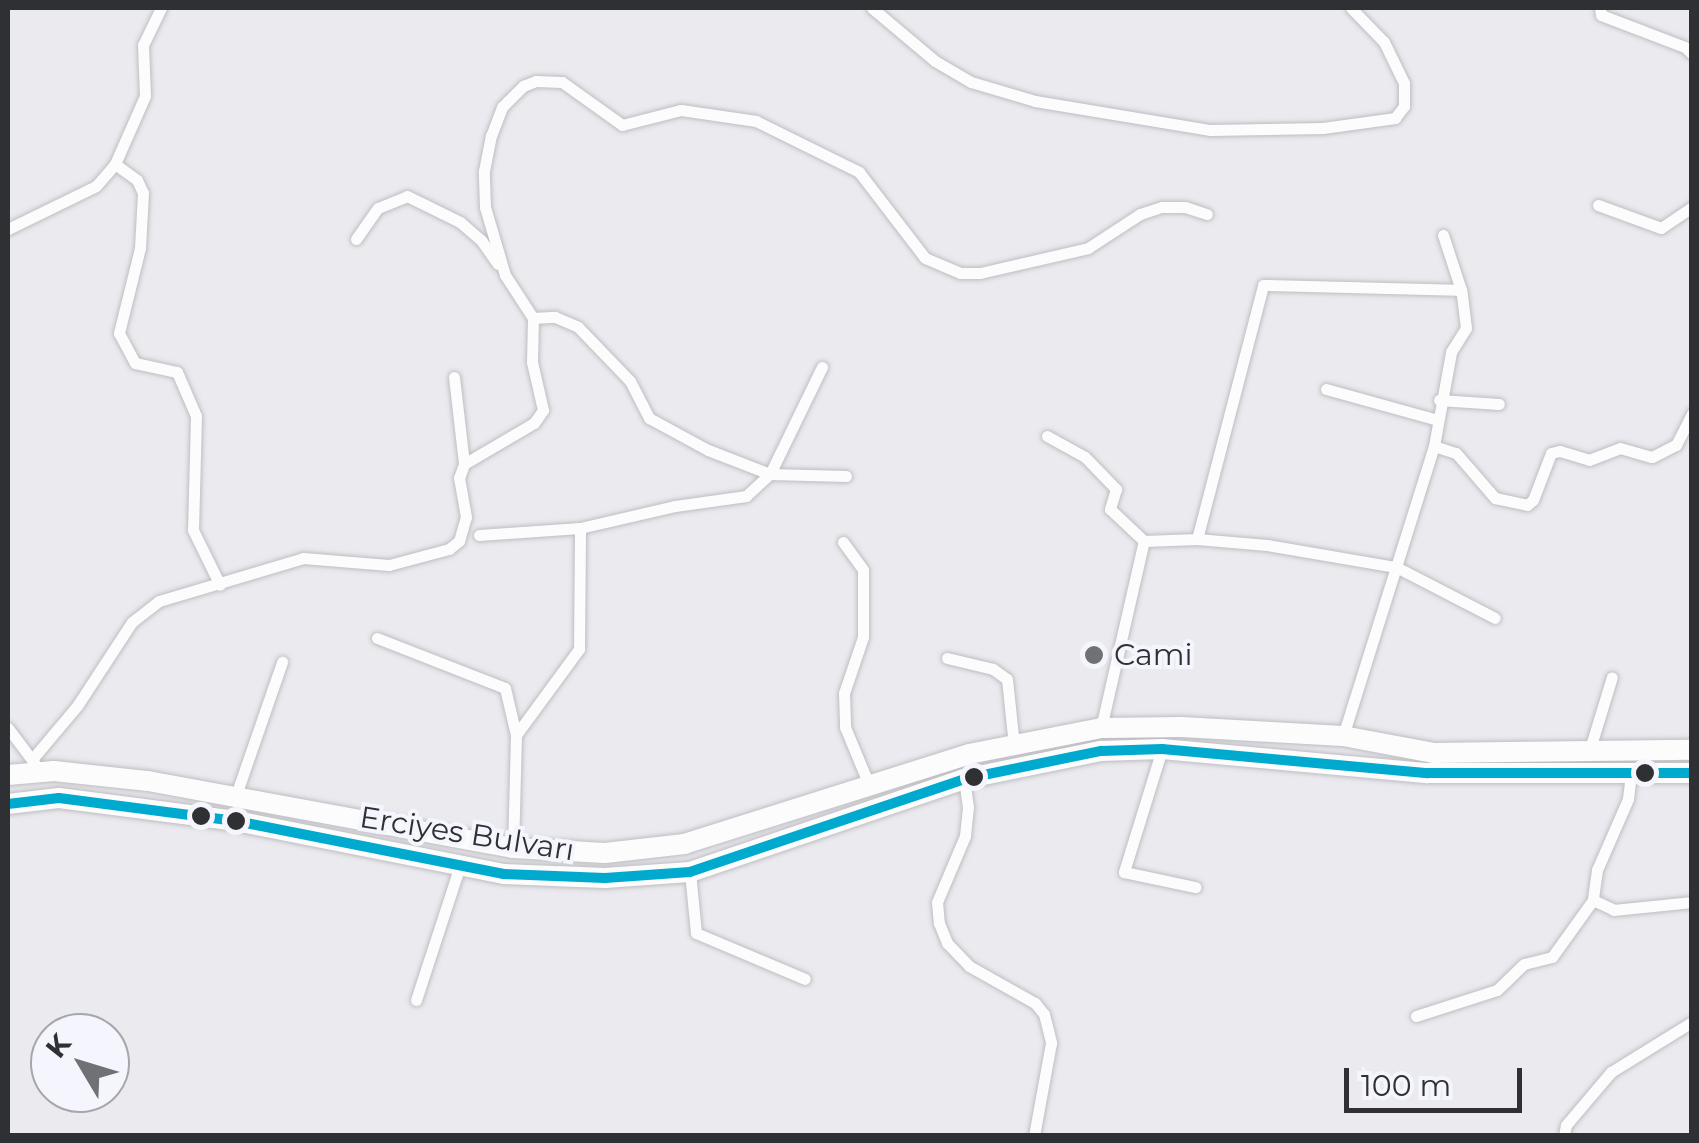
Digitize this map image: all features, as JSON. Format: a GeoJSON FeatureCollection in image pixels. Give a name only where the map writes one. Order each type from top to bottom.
{"type":"FeatureCollection","features":[{"type":"Feature","properties":{"kind":"highway","name":"Erciyes Bulvarı"},"geometry":{"type":"LineString","coordinates":[[8,776],[35,765],[236,794],[514,848],[604,854],[684,844],[969,754],[1100,728],[1182,727],[1343,736],[1434,752],[1692,750]]}},
{"type":"Feature","properties":{"kind":"highway","name":"Erciyes Bulvarı"},"geometry":{"type":"LineString","coordinates":[[8,804],[59,798],[236,822],[520,876],[604,878],[690,872],[964,779],[1101,751],[1162,749],[1428,773],[1692,773]]}},
{"type":"Feature","properties":{"kind":"street"},"geometry":{"type":"LineString","coordinates":[[8,230],[96,186],[114,164],[145,96],[143,46],[161,8]]}},
{"type":"Feature","properties":{"kind":"street"},"geometry":{"type":"LineString","coordinates":[[872,8],[935,61],[971,82],[1035,101],[1211,130],[1323,128],[1395,118],[1404,106],[1404,83],[1384,42],[1351,8]]}},
{"type":"Feature","properties":{"kind":"street"},"geometry":{"type":"LineString","coordinates":[[1600,8],[1601,14],[1686,46],[1692,54]]}},
{"type":"Feature","properties":{"kind":"street"},"geometry":{"type":"LineString","coordinates":[[506,275],[485,207],[484,171],[491,136],[511,95],[523,86],[549,80],[562,82],[622,125],[635,125],[667,111],[739,117],[771,128],[809,150],[836,157],[859,172],[926,258],[960,273],[980,273],[1088,248],[1140,214],[1162,207],[1185,207],[1207,214]]}},
{"type":"Feature","properties":{"kind":"street"},"geometry":{"type":"LineString","coordinates":[[114,164],[137,180],[142,193],[140,248],[120,333],[135,362],[177,372],[196,416],[193,530],[220,585]]}},
{"type":"Feature","properties":{"kind":"street"},"geometry":{"type":"LineString","coordinates":[[356,239],[378,208],[398,197],[415,198],[481,240],[534,318],[532,362],[542,415],[464,464]]}},
{"type":"Feature","properties":{"kind":"street"},"geometry":{"type":"LineString","coordinates":[[1598,205],[1661,228],[1692,207]]}},
{"type":"Feature","properties":{"kind":"street"},"geometry":{"type":"LineString","coordinates":[[1343,736],[1434,446],[1450,352],[1466,328],[1461,290],[1444,235]]}},
{"type":"Feature","properties":{"kind":"street"},"geometry":{"type":"LineString","coordinates":[[1196,539],[1263,284],[1461,290]]}},
{"type":"Feature","properties":{"kind":"street"},"geometry":{"type":"LineString","coordinates":[[534,318],[555,317],[578,327],[630,381],[649,418],[708,450],[770,474],[846,476]]}},
{"type":"Feature","properties":{"kind":"street"},"geometry":{"type":"LineString","coordinates":[[480,535],[580,528],[676,506],[746,496],[770,474],[822,367]]}},
{"type":"Feature","properties":{"kind":"street"},"geometry":{"type":"LineString","coordinates":[[8,728],[35,765],[132,622],[159,601],[303,558],[389,565],[449,549],[464,530],[465,500],[459,478],[464,464],[454,377]]}},
{"type":"Feature","properties":{"kind":"street"},"geometry":{"type":"LineString","coordinates":[[1326,389],[1438,420]]}},
{"type":"Feature","properties":{"kind":"street"},"geometry":{"type":"LineString","coordinates":[[1439,400],[1499,404]]}},
{"type":"Feature","properties":{"kind":"street"},"geometry":{"type":"LineString","coordinates":[[1434,446],[1456,453],[1470,474],[1495,498],[1526,505],[1533,500],[1551,453],[1560,450],[1589,460],[1620,448],[1652,457],[1676,445],[1692,413]]}},
{"type":"Feature","properties":{"kind":"street"},"geometry":{"type":"LineString","coordinates":[[1047,436],[1086,457],[1116,489],[1110,508],[1144,541],[1196,539],[1267,544],[1396,566],[1494,618]]}},
{"type":"Feature","properties":{"kind":"street"},"geometry":{"type":"LineString","coordinates":[[516,735],[579,649],[580,528]]}},
{"type":"Feature","properties":{"kind":"street"},"geometry":{"type":"LineString","coordinates":[[1100,728],[1144,541]]}},
{"type":"Feature","properties":{"kind":"street"},"geometry":{"type":"LineString","coordinates":[[843,542],[862,570],[863,587],[863,637],[844,693],[845,727],[869,785]]}},
{"type":"Feature","properties":{"kind":"street"},"geometry":{"type":"LineString","coordinates":[[377,638],[505,688],[516,735],[514,848]]}},
{"type":"Feature","properties":{"kind":"street"},"geometry":{"type":"LineString","coordinates":[[947,658],[994,669],[1007,679],[1014,746]]}},
{"type":"Feature","properties":{"kind":"street"},"geometry":{"type":"LineString","coordinates":[[236,794],[282,662]]}},
{"type":"Feature","properties":{"kind":"street"},"geometry":{"type":"LineString","coordinates":[[1588,752],[1612,677]]}},
{"type":"Feature","properties":{"kind":"street"},"geometry":{"type":"LineString","coordinates":[[1162,749],[1124,872],[1196,887]]}},
{"type":"Feature","properties":{"kind":"street"},"geometry":{"type":"LineString","coordinates":[[1416,1016],[1497,990],[1524,964],[1552,957],[1594,900],[1597,870],[1628,799],[1630,774]]}},
{"type":"Feature","properties":{"kind":"street"},"geometry":{"type":"LineString","coordinates":[[964,779],[968,807],[965,836],[938,902],[939,924],[947,943],[969,966],[1035,1003],[1044,1014],[1051,1043],[1034,1136]]}},
{"type":"Feature","properties":{"kind":"street"},"geometry":{"type":"LineString","coordinates":[[416,1000],[460,864]]}},
{"type":"Feature","properties":{"kind":"street"},"geometry":{"type":"LineString","coordinates":[[690,872],[696,933],[805,979]]}},
{"type":"Feature","properties":{"kind":"street"},"geometry":{"type":"LineString","coordinates":[[1594,900],[1614,910],[1692,902]]}},
{"type":"Feature","properties":{"kind":"street"},"geometry":{"type":"LineString","coordinates":[[1564,1136],[1566,1125],[1611,1072],[1692,1022]]}},
{"type":"Feature","properties":{"kind":"transit line"},"geometry":{"type":"LineString","coordinates":[[8,804],[59,798],[236,821],[504,874],[605,878],[690,872],[964,779],[1101,751],[1162,749],[1428,773],[1692,773]]}},
{"type":"Feature","properties":{"kind":"place","name":"Cami"},"geometry":{"type":"Point","coordinates":[1094,655]}}]}
